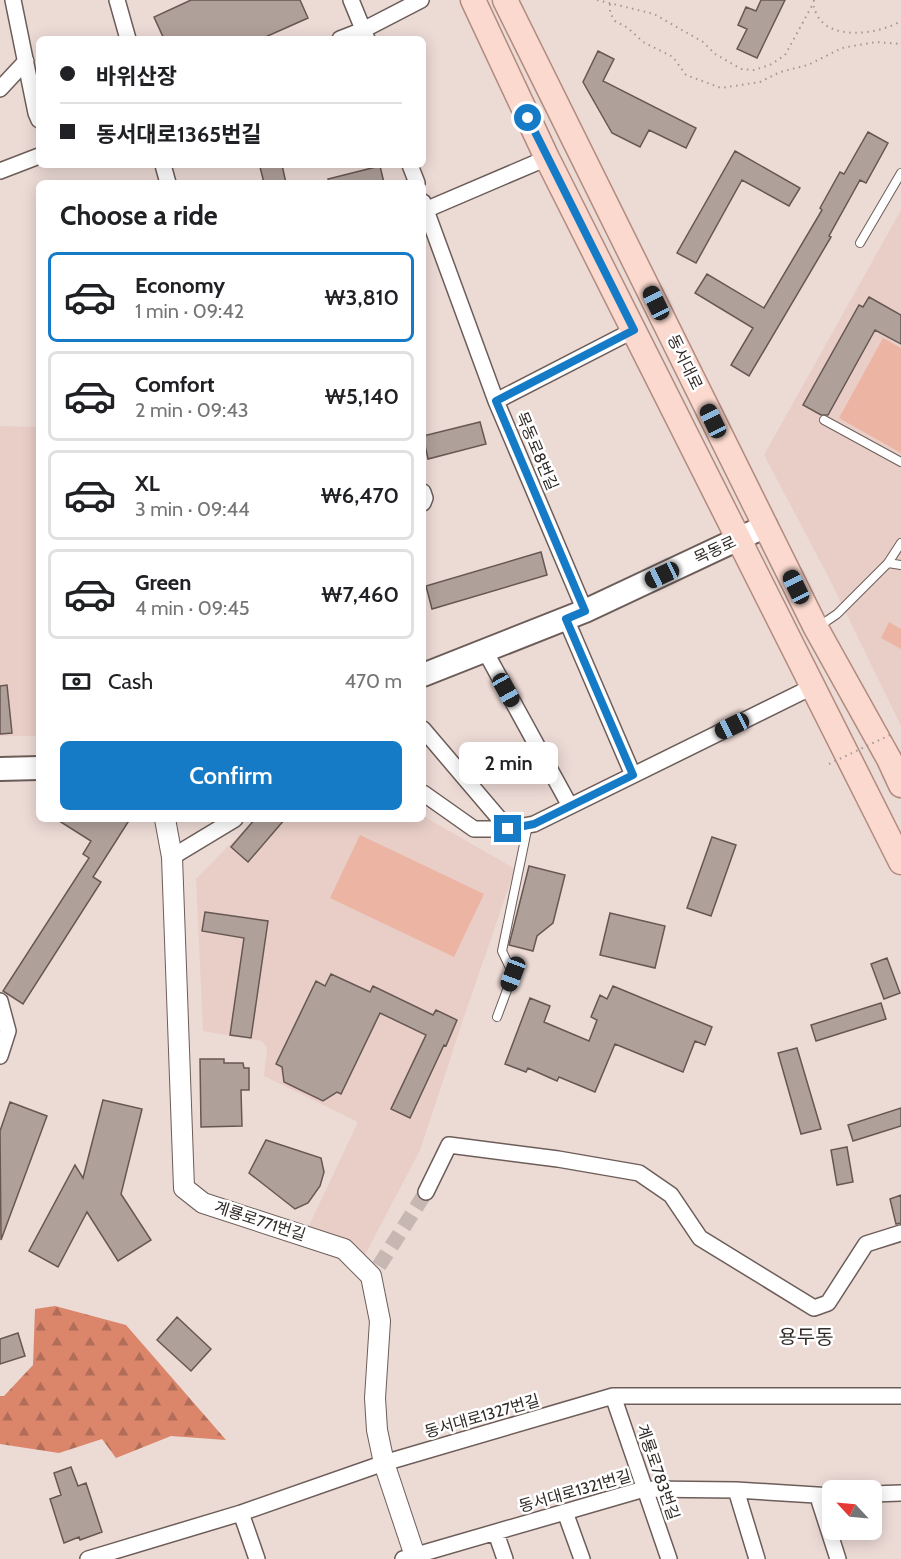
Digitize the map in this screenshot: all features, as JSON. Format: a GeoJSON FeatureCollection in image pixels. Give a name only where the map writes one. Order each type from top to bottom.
{"type":"FeatureCollection","features":[{"type":"Feature","properties":{"kind":"main road","name":"동서대로"},"geometry":{"type":"LineString","coordinates":[[473,0],[547,158],[901,861]]}},
{"type":"Feature","properties":{"kind":"main road","name":"동서대로"},"geometry":{"type":"LineString","coordinates":[[505,0],[816,628],[889,759],[901,785]]}},
{"type":"Feature","properties":{"kind":"main road","name":"목동로"},"geometry":{"type":"LineString","coordinates":[[426,674],[576,615],[766,526]]}},
{"type":"Feature","properties":{"kind":"main road"},"geometry":{"type":"LineString","coordinates":[[0,769],[36,768]]}},
{"type":"Feature","properties":{"kind":"street"},"geometry":{"type":"LineString","coordinates":[[13,0],[36,106]]}},
{"type":"Feature","properties":{"kind":"street"},"geometry":{"type":"LineString","coordinates":[[117,0],[127,36]]}},
{"type":"Feature","properties":{"kind":"street"},"geometry":{"type":"LineString","coordinates":[[351,0],[365,34],[421,0]]}},
{"type":"Feature","properties":{"kind":"street"},"geometry":{"type":"LineString","coordinates":[[0,89],[26,61]]}},
{"type":"Feature","properties":{"kind":"street"},"geometry":{"type":"LineString","coordinates":[[0,171],[36,157]]}},
{"type":"Feature","properties":{"kind":"street"},"geometry":{"type":"LineString","coordinates":[[426,206],[547,158]]}},
{"type":"Feature","properties":{"kind":"street","name":"목동로8번길"},"geometry":{"type":"LineString","coordinates":[[426,212],[576,615]]}},
{"type":"Feature","properties":{"kind":"street"},"geometry":{"type":"LineString","coordinates":[[496,401],[634,330]]}},
{"type":"Feature","properties":{"kind":"street"},"geometry":{"type":"LineString","coordinates":[[576,615],[633,775]]}},
{"type":"Feature","properties":{"kind":"street"},"geometry":{"type":"LineString","coordinates":[[485,651],[570,806]]}},
{"type":"Feature","properties":{"kind":"street"},"geometry":{"type":"LineString","coordinates":[[426,795],[474,829],[508,829],[528,825],[812,687]]}},
{"type":"Feature","properties":{"kind":"street"},"geometry":{"type":"LineString","coordinates":[[426,733],[508,829]]}},
{"type":"Feature","properties":{"kind":"street","name":"계룡로771번길"},"geometry":{"type":"LineString","coordinates":[[166,822],[172,857],[184,1188],[203,1203],[344,1249],[375,1271],[380,1321],[375,1398],[377,1430],[384,1463],[412,1558]]}},
{"type":"Feature","properties":{"kind":"street"},"geometry":{"type":"LineString","coordinates":[[172,857],[230,822]]}},
{"type":"Feature","properties":{"kind":"street"},"geometry":{"type":"LineString","coordinates":[[0,1001],[8,1030],[0,1056]]}},
{"type":"Feature","properties":{"kind":"street"},"geometry":{"type":"LineString","coordinates":[[426,1192],[449,1145],[558,1159],[639,1173],[671,1195],[700,1238],[814,1308],[828,1303],[866,1244],[901,1233]]}},
{"type":"Feature","properties":{"kind":"street","name":"동서대로1327번길"},"geometry":{"type":"LineString","coordinates":[[88,1559],[112,1555],[384,1463],[612,1396],[901,1396]]}},
{"type":"Feature","properties":{"kind":"street","name":"계룡로783번길"},"geometry":{"type":"LineString","coordinates":[[612,1396],[669,1559]]}},
{"type":"Feature","properties":{"kind":"street","name":"동서대로1321번길"},"geometry":{"type":"LineString","coordinates":[[412,1558],[644,1489],[736,1490],[822,1496]]}},
{"type":"Feature","properties":{"kind":"street"},"geometry":{"type":"LineString","coordinates":[[736,1490],[757,1559]]}},
{"type":"Feature","properties":{"kind":"street"},"geometry":{"type":"LineString","coordinates":[[882,1494],[901,1493]]}},
{"type":"Feature","properties":{"kind":"street"},"geometry":{"type":"LineString","coordinates":[[565,1512],[582,1559]]}},
{"type":"Feature","properties":{"kind":"street"},"geometry":{"type":"LineString","coordinates":[[241,1513],[257,1559]]}},
{"type":"Feature","properties":{"kind":"street"},"geometry":{"type":"LineString","coordinates":[[496,1533],[505,1559]]}},
{"type":"Feature","properties":{"kind":"street"},"geometry":{"type":"LineString","coordinates":[[834,1540],[838,1559]]}},
{"type":"Feature","properties":{"kind":"lane"},"geometry":{"type":"LineString","coordinates":[[860,243],[901,173]]}},
{"type":"Feature","properties":{"kind":"lane"},"geometry":{"type":"LineString","coordinates":[[825,420],[901,462]]}},
{"type":"Feature","properties":{"kind":"lane"},"geometry":{"type":"LineString","coordinates":[[816,628],[837,614],[888,563],[901,543]]}},
{"type":"Feature","properties":{"kind":"lane"},"geometry":{"type":"LineString","coordinates":[[888,563],[901,565]]}},
{"type":"Feature","properties":{"kind":"lane"},"geometry":{"type":"LineString","coordinates":[[497,1017],[513,974],[502,951],[528,825]]}},
{"type":"Feature","properties":{"kind":"path"},"geometry":{"type":"LineString","coordinates":[[597,0],[654,14],[703,42],[715,54],[741,69],[754,70],[770,65],[785,55],[814,0]]}},
{"type":"Feature","properties":{"kind":"path"},"geometry":{"type":"LineString","coordinates":[[610,4],[610,13],[615,21],[628,28],[643,42],[673,57],[686,75],[721,88],[760,82],[780,72],[808,65],[842,48],[876,42],[901,44]]}},
{"type":"Feature","properties":{"kind":"path"},"geometry":{"type":"LineString","coordinates":[[813,4],[819,19],[833,30],[868,33],[890,27],[901,21]]}},
{"type":"Feature","properties":{"kind":"path"},"geometry":{"type":"LineString","coordinates":[[828,764],[892,734]]}},
{"type":"Feature","properties":{"kind":"shaded area"},"geometry":{"type":"Polygon","coordinates":[[[901,210],[901,726],[828,576],[764,455],[901,210]]]}},
{"type":"Feature","properties":{"kind":"shaded area"},"geometry":{"type":"Polygon","coordinates":[[[883,338],[901,348],[901,453],[839,418],[883,338]]]}},
{"type":"Feature","properties":{"kind":"shaded area"},"geometry":{"type":"Polygon","coordinates":[[[0,426],[36,427],[36,736],[0,736],[0,426]]]}},
{"type":"Feature","properties":{"kind":"shaded area"},"geometry":{"type":"Polygon","coordinates":[[[889,622],[901,629],[901,649],[881,638],[889,622]]]}},
{"type":"Feature","properties":{"kind":"shaded area"},"geometry":{"type":"Polygon","coordinates":[[[426,818],[515,869],[420,1150],[365,1255],[307,1230],[358,1122],[264,1076],[267,1048],[262,1041],[203,1031],[196,879],[252,822],[426,822],[426,818]]]}},
{"type":"Feature","properties":{"kind":"shaded area"},"geometry":{"type":"Polygon","coordinates":[[[360,835],[484,894],[454,957],[330,898],[360,835]]]}},
{"type":"Feature","properties":{"kind":"green space"},"geometry":{"type":"Polygon","coordinates":[[[55,1306],[126,1325],[226,1440],[171,1436],[116,1458],[102,1439],[59,1453],[0,1444],[0,1396],[4,1396],[33,1365],[35,1309],[55,1306]]]}},
{"type":"Feature","properties":{"kind":"building"},"geometry":{"type":"Polygon","coordinates":[[[191,0],[300,0],[308,18],[268,36],[163,36],[154,17],[191,0]]]}},
{"type":"Feature","properties":{"kind":"building"},"geometry":{"type":"Polygon","coordinates":[[[761,0],[785,0],[757,58],[737,49],[747,29],[738,25],[746,7],[756,11],[761,0]]]}},
{"type":"Feature","properties":{"kind":"building"},"geometry":{"type":"Polygon","coordinates":[[[598,51],[614,59],[603,81],[696,128],[686,148],[649,130],[640,147],[612,133],[583,82],[598,51]]]}},
{"type":"Feature","properties":{"kind":"building"},"geometry":{"type":"Polygon","coordinates":[[[868,132],[888,143],[866,183],[860,180],[829,236],[831,237],[749,376],[731,365],[753,328],[695,293],[707,274],[764,308],[822,210],[820,208],[840,172],[844,174],[868,132]]]}},
{"type":"Feature","properties":{"kind":"building"},"geometry":{"type":"Polygon","coordinates":[[[735,151],[800,188],[789,206],[742,180],[696,263],[677,253],[735,151]]]}},
{"type":"Feature","properties":{"kind":"building"},"geometry":{"type":"Polygon","coordinates":[[[260,168],[283,168],[285,180],[263,180],[260,168]]]}},
{"type":"Feature","properties":{"kind":"building"},"geometry":{"type":"Polygon","coordinates":[[[380,168],[383,180],[328,180],[380,168]]]}},
{"type":"Feature","properties":{"kind":"building"},"geometry":{"type":"Polygon","coordinates":[[[869,297],[901,315],[901,344],[875,330],[828,415],[821,415],[803,405],[859,305],[863,307],[869,297]]]}},
{"type":"Feature","properties":{"kind":"building"},"geometry":{"type":"Polygon","coordinates":[[[480,422],[486,444],[428,459],[426,435],[480,422]]]}},
{"type":"Feature","properties":{"kind":"building"},"geometry":{"type":"Polygon","coordinates":[[[541,552],[547,575],[432,609],[426,586],[541,552]]]}},
{"type":"Feature","properties":{"kind":"building"},"geometry":{"type":"Polygon","coordinates":[[[7,685],[12,733],[0,734],[0,686],[7,685]]]}},
{"type":"Feature","properties":{"kind":"building"},"geometry":{"type":"Polygon","coordinates":[[[61,822],[128,822],[93,877],[101,882],[23,1004],[3,991],[89,858],[83,854],[91,841],[61,822]]]}},
{"type":"Feature","properties":{"kind":"building"},"geometry":{"type":"Polygon","coordinates":[[[252,822],[282,822],[248,862],[231,847],[252,822]]]}},
{"type":"Feature","properties":{"kind":"building"},"geometry":{"type":"Polygon","coordinates":[[[712,837],[736,845],[711,916],[687,908],[712,837]]]}},
{"type":"Feature","properties":{"kind":"building"},"geometry":{"type":"Polygon","coordinates":[[[529,866],[565,875],[553,923],[537,936],[533,951],[509,945],[529,866]]]}},
{"type":"Feature","properties":{"kind":"building"},"geometry":{"type":"Polygon","coordinates":[[[205,912],[268,921],[251,1038],[230,1035],[244,938],[202,931],[205,912]]]}},
{"type":"Feature","properties":{"kind":"building"},"geometry":{"type":"Polygon","coordinates":[[[610,913],[665,926],[655,968],[600,955],[610,913]]]}},
{"type":"Feature","properties":{"kind":"building"},"geometry":{"type":"Polygon","coordinates":[[[887,958],[900,993],[884,999],[871,964],[887,958]]]}},
{"type":"Feature","properties":{"kind":"building"},"geometry":{"type":"Polygon","coordinates":[[[331,974],[370,992],[373,986],[433,1015],[436,1010],[457,1020],[410,1118],[391,1109],[426,1035],[380,1013],[341,1094],[337,1092],[323,1101],[284,1082],[282,1067],[276,1064],[316,981],[325,986],[331,974]]]}},
{"type":"Feature","properties":{"kind":"building"},"geometry":{"type":"Polygon","coordinates":[[[613,986],[712,1027],[705,1045],[695,1041],[683,1072],[615,1044],[595,1092],[559,1077],[557,1081],[528,1068],[526,1072],[505,1064],[530,998],[550,1006],[544,1022],[589,1041],[597,1020],[591,1017],[600,995],[607,999],[613,986]]]}},
{"type":"Feature","properties":{"kind":"building"},"geometry":{"type":"Polygon","coordinates":[[[881,1003],[886,1019],[816,1041],[811,1025],[881,1003]]]}},
{"type":"Feature","properties":{"kind":"building"},"geometry":{"type":"Polygon","coordinates":[[[797,1048],[821,1129],[801,1134],[778,1053],[797,1048]]]}},
{"type":"Feature","properties":{"kind":"building"},"geometry":{"type":"Polygon","coordinates":[[[200,1059],[224,1059],[224,1063],[243,1063],[244,1068],[249,1068],[249,1090],[241,1090],[242,1126],[201,1127],[200,1059]]]}},
{"type":"Feature","properties":{"kind":"building"},"geometry":{"type":"Polygon","coordinates":[[[103,1100],[142,1109],[121,1194],[151,1240],[118,1261],[87,1212],[58,1267],[29,1251],[75,1165],[83,1178],[103,1100]]]}},
{"type":"Feature","properties":{"kind":"building"},"geometry":{"type":"Polygon","coordinates":[[[10,1102],[47,1116],[1,1240],[0,1131],[10,1102]]]}},
{"type":"Feature","properties":{"kind":"building"},"geometry":{"type":"Polygon","coordinates":[[[901,1108],[901,1126],[853,1141],[848,1125],[901,1108]]]}},
{"type":"Feature","properties":{"kind":"building"},"geometry":{"type":"Polygon","coordinates":[[[266,1140],[321,1158],[324,1172],[320,1186],[308,1203],[295,1209],[249,1173],[266,1140]]]}},
{"type":"Feature","properties":{"kind":"building"},"geometry":{"type":"Polygon","coordinates":[[[847,1147],[853,1182],[837,1185],[831,1150],[847,1147]]]}},
{"type":"Feature","properties":{"kind":"building"},"geometry":{"type":"Polygon","coordinates":[[[901,1195],[901,1223],[896,1224],[890,1199],[901,1195]]]}},
{"type":"Feature","properties":{"kind":"building"},"geometry":{"type":"Polygon","coordinates":[[[177,1317],[211,1349],[191,1371],[157,1340],[177,1317]]]}},
{"type":"Feature","properties":{"kind":"building"},"geometry":{"type":"Polygon","coordinates":[[[18,1333],[25,1356],[0,1364],[0,1339],[18,1333]]]}},
{"type":"Feature","properties":{"kind":"building"},"geometry":{"type":"Polygon","coordinates":[[[71,1467],[78,1486],[86,1483],[102,1532],[64,1543],[50,1499],[61,1495],[54,1473],[71,1467]]]}},
{"type":"Feature","properties":{"kind":"tunnel"},"geometry":{"type":"LineString","coordinates":[[379,1266],[426,1192]]}},
{"type":"Feature","properties":{"kind":"district","name":"용두동"},"geometry":{"type":"Point","coordinates":[806,1337]}},
{"type":"Feature","properties":{"kind":"route"},"geometry":{"type":"LineString","coordinates":[[508,829],[534,824],[633,775],[566,619],[585,611],[496,401],[634,330],[528,118]]}}]}
